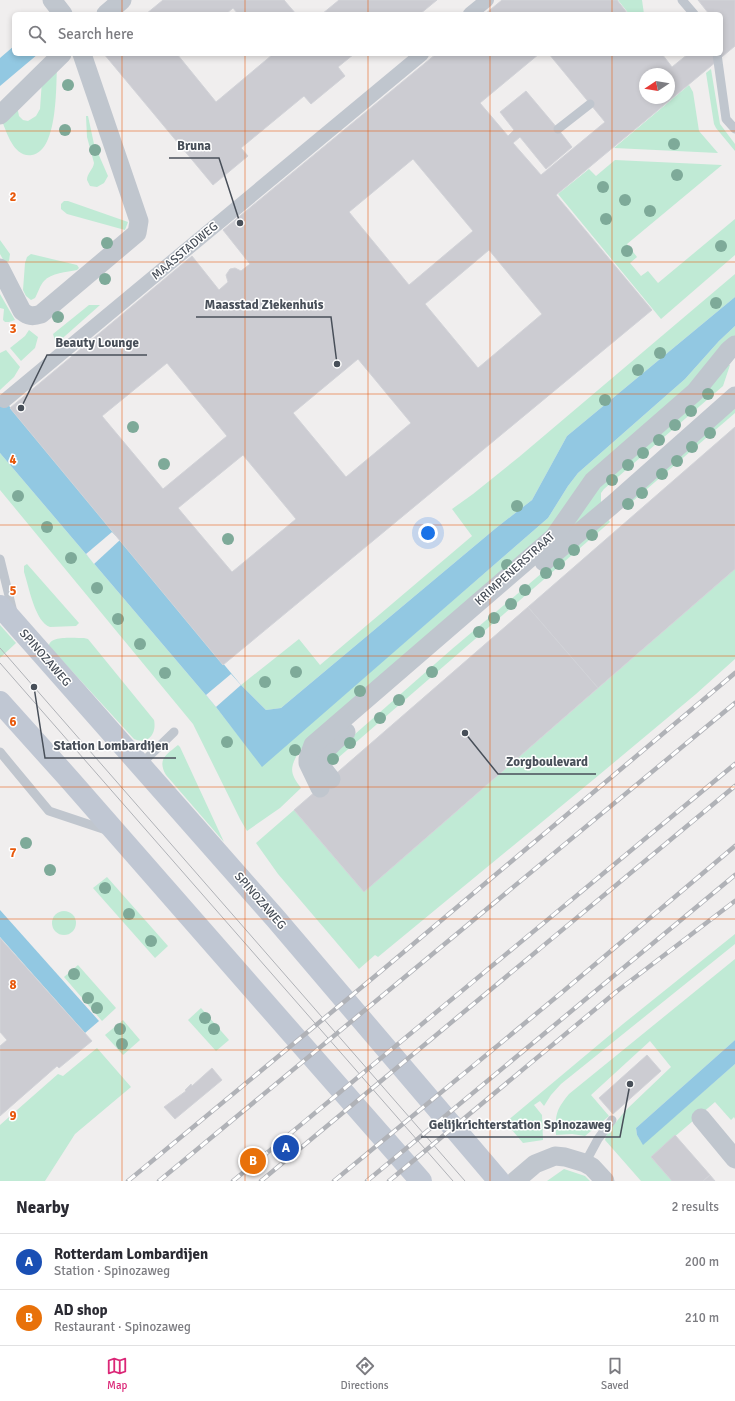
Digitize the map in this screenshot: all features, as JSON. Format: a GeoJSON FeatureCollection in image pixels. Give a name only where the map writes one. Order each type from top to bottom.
{"type":"FeatureCollection","features":[{"type":"Feature","properties":{"kind":"main road","name":"SPINOZAWEG"},"geometry":{"type":"LineString","coordinates":[[0,606],[276,919],[499,1181]]}},
{"type":"Feature","properties":{"kind":"main road"},"geometry":{"type":"LineString","coordinates":[[0,702],[421,1181]]}},
{"type":"Feature","properties":{"kind":"street"},"geometry":{"type":"LineString","coordinates":[[108,12],[122,0]]}},
{"type":"Feature","properties":{"kind":"street"},"geometry":{"type":"LineString","coordinates":[[472,12],[487,0]]}},
{"type":"Feature","properties":{"kind":"street"},"geometry":{"type":"LineString","coordinates":[[0,115],[60,56]]}},
{"type":"Feature","properties":{"kind":"street"},"geometry":{"type":"LineString","coordinates":[[0,268],[22,311],[27,316],[34,317],[40,314],[137,233],[139,221],[83,56]]}},
{"type":"Feature","properties":{"kind":"street","name":"MAASSTADWEG"},"geometry":{"type":"LineString","coordinates":[[4,401],[420,56]]}},
{"type":"Feature","properties":{"kind":"street","name":"KRIMPENERSTRAAT"},"geometry":{"type":"LineString","coordinates":[[735,345],[729,350],[695,392],[592,481],[554,537],[313,744],[309,754],[308,763],[325,783],[322,763],[325,753],[333,743],[612,505],[735,396]]}},
{"type":"Feature","properties":{"kind":"street"},"geometry":{"type":"LineString","coordinates":[[701,1118],[735,1159]]}},
{"type":"Feature","properties":{"kind":"street"},"geometry":{"type":"LineString","coordinates":[[515,1181],[534,1166],[555,1156],[565,1157],[585,1163],[592,1167],[605,1181]]}},
{"type":"Feature","properties":{"kind":"lane"},"geometry":{"type":"LineString","coordinates":[[682,0],[692,12]]}},
{"type":"Feature","properties":{"kind":"lane"},"geometry":{"type":"LineString","coordinates":[[717,56],[726,119],[735,129]]}},
{"type":"Feature","properties":{"kind":"lane"},"geometry":{"type":"LineString","coordinates":[[558,129],[590,104]]}},
{"type":"Feature","properties":{"kind":"lane","name":"SPINOZAWEG"},"geometry":{"type":"LineString","coordinates":[[0,559],[16,625]]}},
{"type":"Feature","properties":{"kind":"lane"},"geometry":{"type":"LineString","coordinates":[[140,765],[174,732]]}},
{"type":"Feature","properties":{"kind":"lane"},"geometry":{"type":"LineString","coordinates":[[0,752],[49,811],[116,833]]}},
{"type":"Feature","properties":{"kind":"lane"},"geometry":{"type":"LineString","coordinates":[[585,1163],[598,1139],[612,1120]]}},
{"type":"Feature","properties":{"kind":"green space"},"geometry":{"type":"Polygon","coordinates":[[[618,0],[642,0],[644,12],[627,12],[618,0]]]}},
{"type":"Feature","properties":{"kind":"green space"},"geometry":{"type":"Polygon","coordinates":[[[57,65],[56,102],[51,130],[47,142],[40,151],[32,155],[20,153],[12,144],[2,121],[17,106],[19,116],[23,120],[28,121],[36,116],[40,109],[42,80],[57,65]]]}},
{"type":"Feature","properties":{"kind":"green space"},"geometry":{"type":"Polygon","coordinates":[[[711,69],[720,124],[735,144],[735,151],[714,124],[706,73],[711,69]]]}},
{"type":"Feature","properties":{"kind":"green space"},"geometry":{"type":"Polygon","coordinates":[[[689,85],[693,92],[699,131],[718,153],[614,148],[666,104],[675,104],[675,97],[689,85]]]}},
{"type":"Feature","properties":{"kind":"green space"},"geometry":{"type":"Polygon","coordinates":[[[86,116],[88,116],[94,144],[108,176],[104,183],[97,187],[90,186],[87,180],[94,163],[87,137],[86,116]]]}},
{"type":"Feature","properties":{"kind":"green space"},"geometry":{"type":"Polygon","coordinates":[[[615,160],[722,165],[627,244],[637,257],[630,263],[641,276],[648,271],[658,283],[735,219],[735,255],[661,319],[558,194],[589,169],[596,176],[615,160]]]}},
{"type":"Feature","properties":{"kind":"green space"},"geometry":{"type":"Polygon","coordinates":[[[64,201],[68,201],[128,222],[125,230],[67,214],[61,209],[61,204],[64,201]]]}},
{"type":"Feature","properties":{"kind":"green space"},"geometry":{"type":"Polygon","coordinates":[[[0,240],[10,254],[9,261],[5,263],[0,254],[0,240]]]}},
{"type":"Feature","properties":{"kind":"green space"},"geometry":{"type":"Polygon","coordinates":[[[31,254],[77,265],[79,268],[77,270],[59,273],[47,278],[41,285],[35,298],[31,300],[26,296],[23,290],[25,263],[27,257],[31,254]]]}},
{"type":"Feature","properties":{"kind":"green space"},"geometry":{"type":"Polygon","coordinates":[[[735,274],[735,297],[567,436],[532,500],[496,528],[281,708],[266,710],[241,685],[299,639],[320,665],[472,536],[452,509],[519,457],[735,274]]]}},
{"type":"Feature","properties":{"kind":"green space"},"geometry":{"type":"Polygon","coordinates":[[[0,294],[15,320],[5,322],[3,320],[4,309],[0,308],[0,294]]]}},
{"type":"Feature","properties":{"kind":"green space"},"geometry":{"type":"Polygon","coordinates":[[[89,305],[100,305],[56,344],[53,334],[89,305]]]}},
{"type":"Feature","properties":{"kind":"green space"},"geometry":{"type":"Polygon","coordinates":[[[735,326],[735,337],[549,533],[299,751],[292,770],[294,778],[301,788],[280,808],[247,831],[193,724],[0,490],[0,453],[216,707],[262,766],[548,518],[578,473],[685,379],[719,341],[735,326]]]}},
{"type":"Feature","properties":{"kind":"green space"},"geometry":{"type":"Polygon","coordinates":[[[29,330],[38,337],[35,348],[21,361],[10,348],[25,336],[29,330]]]}},
{"type":"Feature","properties":{"kind":"green space"},"geometry":{"type":"Polygon","coordinates":[[[6,350],[20,367],[14,377],[0,390],[0,353],[6,350]]]}},
{"type":"Feature","properties":{"kind":"green space"},"geometry":{"type":"Polygon","coordinates":[[[727,365],[730,365],[723,386],[604,489],[601,493],[601,504],[564,537],[587,498],[727,365]]]}},
{"type":"Feature","properties":{"kind":"green space"},"geometry":{"type":"Polygon","coordinates":[[[735,406],[735,413],[626,507],[624,502],[735,406]]]}},
{"type":"Feature","properties":{"kind":"green space"},"geometry":{"type":"Polygon","coordinates":[[[607,518],[610,522],[331,764],[330,756],[452,649],[607,518]]]}},
{"type":"Feature","properties":{"kind":"green space"},"geometry":{"type":"Polygon","coordinates":[[[27,564],[79,623],[76,626],[50,627],[40,618],[33,603],[24,572],[24,566],[27,564]]]}},
{"type":"Feature","properties":{"kind":"green space"},"geometry":{"type":"Polygon","coordinates":[[[735,569],[735,659],[696,694],[599,775],[378,957],[375,955],[359,969],[278,874],[256,843],[294,810],[364,892],[735,569]]]}},
{"type":"Feature","properties":{"kind":"green space"},"geometry":{"type":"Polygon","coordinates":[[[0,625],[16,643],[0,658],[0,625]]]}},
{"type":"Feature","properties":{"kind":"green space"},"geometry":{"type":"Polygon","coordinates":[[[88,639],[154,720],[155,725],[153,734],[147,739],[143,741],[134,739],[49,646],[50,642],[53,640],[88,639]]]}},
{"type":"Feature","properties":{"kind":"green space"},"geometry":{"type":"Polygon","coordinates":[[[178,745],[224,842],[163,770],[162,765],[164,758],[178,745]]]}},
{"type":"Feature","properties":{"kind":"green space"},"geometry":{"type":"Polygon","coordinates":[[[107,877],[168,946],[155,958],[93,888],[107,877]]]}},
{"type":"Feature","properties":{"kind":"green space"},"geometry":{"type":"Polygon","coordinates":[[[64,911],[73,914],[76,923],[73,932],[64,935],[55,932],[52,923],[55,914],[64,911]]]}},
{"type":"Feature","properties":{"kind":"green space"},"geometry":{"type":"Polygon","coordinates":[[[735,934],[735,944],[561,1084],[544,1106],[540,1101],[534,1105],[542,1115],[543,1140],[523,1143],[507,1124],[509,1123],[507,1121],[623,1024],[735,934]]]}},
{"type":"Feature","properties":{"kind":"green space"},"geometry":{"type":"Polygon","coordinates":[[[735,959],[735,1040],[636,1128],[637,1135],[643,1144],[735,1064],[735,1119],[734,1117],[731,1120],[715,1102],[651,1157],[672,1181],[641,1181],[605,1140],[607,1133],[626,1110],[671,1067],[650,1041],[591,1095],[609,1116],[585,1136],[572,1134],[556,1135],[557,1113],[561,1104],[569,1094],[735,959]]]}},
{"type":"Feature","properties":{"kind":"green space"},"geometry":{"type":"Polygon","coordinates":[[[78,965],[116,1008],[102,1021],[64,977],[78,965]]]}},
{"type":"Feature","properties":{"kind":"green space"},"geometry":{"type":"Polygon","coordinates":[[[201,1008],[229,1040],[216,1051],[188,1020],[201,1008]]]}},
{"type":"Feature","properties":{"kind":"green space"},"geometry":{"type":"Polygon","coordinates":[[[123,1020],[140,1040],[123,1055],[105,1035],[123,1020]]]}},
{"type":"Feature","properties":{"kind":"green space"},"geometry":{"type":"Polygon","coordinates":[[[97,1048],[131,1087],[75,1134],[45,1181],[0,1181],[0,1125],[58,1074],[63,1076],[97,1048]]]}},
{"type":"Feature","properties":{"kind":"green space"},"geometry":{"type":"Polygon","coordinates":[[[564,1169],[585,1176],[590,1181],[547,1181],[564,1169]]]}},
{"type":"Feature","properties":{"kind":"water"},"geometry":{"type":"Polygon","coordinates":[[[12,48],[12,56],[36,56],[0,86],[0,58],[12,48]]]}},
{"type":"Feature","properties":{"kind":"water"},"geometry":{"type":"Polygon","coordinates":[[[735,297],[735,326],[719,341],[685,379],[578,473],[548,518],[262,767],[216,707],[0,453],[0,395],[241,685],[266,710],[281,708],[496,528],[532,500],[567,436],[735,297]]]}},
{"type":"Feature","properties":{"kind":"water"},"geometry":{"type":"Polygon","coordinates":[[[0,910],[99,1021],[85,1033],[0,937],[0,910]]]}},
{"type":"Feature","properties":{"kind":"water"},"geometry":{"type":"Polygon","coordinates":[[[735,1040],[735,1064],[643,1145],[637,1135],[636,1128],[735,1040]]]}},
{"type":"Feature","properties":{"kind":"pier"},"geometry":{"type":"Polygon","coordinates":[[[70,0],[92,0],[96,5],[87,12],[54,12],[70,0]]]}},
{"type":"Feature","properties":{"kind":"pier"},"geometry":{"type":"Polygon","coordinates":[[[112,532],[120,540],[94,564],[86,554],[112,532]]]}},
{"type":"Feature","properties":{"kind":"pier"},"geometry":{"type":"Polygon","coordinates":[[[231,674],[241,685],[216,707],[206,695],[231,674]]]}},
{"type":"Feature","properties":{"kind":"building"},"geometry":{"type":"Polygon","coordinates":[[[163,0],[284,0],[294,12],[236,12],[233,8],[228,12],[148,12],[163,0]]]}},
{"type":"Feature","properties":{"kind":"building"},"geometry":{"type":"Polygon","coordinates":[[[339,0],[437,0],[422,12],[324,12],[339,0]]]}},
{"type":"Feature","properties":{"kind":"building"},"geometry":{"type":"Polygon","coordinates":[[[502,0],[617,0],[626,12],[487,12],[502,0]]]}},
{"type":"Feature","properties":{"kind":"building"},"geometry":{"type":"Polygon","coordinates":[[[698,0],[735,0],[735,46],[723,56],[723,12],[707,12],[698,0]]]}},
{"type":"Feature","properties":{"kind":"building"},"geometry":{"type":"Polygon","coordinates":[[[106,56],[179,56],[216,102],[271,56],[352,56],[338,67],[345,76],[311,104],[304,96],[241,148],[248,156],[213,185],[106,56]]]}},
{"type":"Feature","properties":{"kind":"building"},"geometry":{"type":"Polygon","coordinates":[[[434,56],[537,56],[480,103],[508,136],[514,130],[500,112],[526,91],[572,147],[546,169],[520,137],[513,143],[541,175],[605,122],[551,56],[664,56],[672,67],[686,56],[723,56],[675,96],[675,68],[639,68],[639,104],[665,104],[556,195],[652,310],[223,665],[10,408],[192,256],[219,290],[228,282],[226,275],[230,269],[235,268],[241,271],[250,264],[223,230],[434,56]],[[413,159],[349,212],[409,285],[473,231],[413,159]],[[489,250],[425,304],[478,368],[542,314],[489,250]],[[358,359],[293,413],[346,477],[411,423],[358,359]],[[167,363],[102,416],[163,489],[227,436],[167,363]],[[243,455],[178,508],[232,572],[296,519],[243,455]]]}},
{"type":"Feature","properties":{"kind":"building"},"geometry":{"type":"Polygon","coordinates":[[[735,427],[735,569],[598,688],[528,607],[735,427]]]}},
{"type":"Feature","properties":{"kind":"building"},"geometry":{"type":"Polygon","coordinates":[[[528,607],[598,688],[364,892],[294,810],[528,607]]]}},
{"type":"Feature","properties":{"kind":"building"},"geometry":{"type":"Polygon","coordinates":[[[0,938],[92,1041],[59,1068],[57,1066],[0,1116],[0,1046],[7,1040],[0,1032],[0,938]]]}},
{"type":"Feature","properties":{"kind":"building"},"geometry":{"type":"Polygon","coordinates":[[[647,1055],[661,1071],[613,1114],[599,1098],[647,1055]]]}},
{"type":"Feature","properties":{"kind":"building"},"geometry":{"type":"Polygon","coordinates":[[[212,1068],[222,1080],[175,1119],[164,1107],[186,1091],[185,1090],[191,1084],[192,1086],[212,1068]]]}},
{"type":"Feature","properties":{"kind":"building"},"geometry":{"type":"Polygon","coordinates":[[[675,1135],[710,1175],[703,1181],[672,1181],[651,1157],[675,1135]]]}},
{"type":"Feature","properties":{"kind":"building"},"geometry":{"type":"Polygon","coordinates":[[[710,1175],[715,1181],[703,1181],[710,1175]]]}},
{"type":"Feature","properties":{"kind":"tram line"},"geometry":{"type":"LineString","coordinates":[[0,648],[465,1181]]}},
{"type":"Feature","properties":{"kind":"tram line"},"geometry":{"type":"LineString","coordinates":[[0,663],[453,1181]]}},
{"type":"Feature","properties":{"kind":"railway"},"geometry":{"type":"LineString","coordinates":[[128,1181],[380,972],[735,673]]}},
{"type":"Feature","properties":{"kind":"railway"},"geometry":{"type":"LineString","coordinates":[[159,1181],[735,703]]}},
{"type":"Feature","properties":{"kind":"railway"},"geometry":{"type":"LineString","coordinates":[[233,1181],[735,764]]}},
{"type":"Feature","properties":{"kind":"railway"},"geometry":{"type":"LineString","coordinates":[[261,1181],[735,786]]}},
{"type":"Feature","properties":{"kind":"railway"},"geometry":{"type":"LineString","coordinates":[[334,1181],[560,994],[735,846]]}},
{"type":"Feature","properties":{"kind":"railway"},"geometry":{"type":"LineString","coordinates":[[367,1181],[735,875]]}},
{"type":"Feature","properties":{"kind":"railway"},"geometry":{"type":"LineString","coordinates":[[389,1181],[616,992],[735,901]]}},
{"type":"Feature","properties":{"kind":"place","name":"Bruna"},"geometry":{"type":"Point","coordinates":[240,223]}},
{"type":"Feature","properties":{"kind":"place","name":"Maasstad Ziekenhuis"},"geometry":{"type":"Point","coordinates":[337,364]}},
{"type":"Feature","properties":{"kind":"place","name":"Beauty Lounge"},"geometry":{"type":"Point","coordinates":[21,408]}},
{"type":"Feature","properties":{"kind":"place","name":"Station Lombardijen"},"geometry":{"type":"Point","coordinates":[34,687]}},
{"type":"Feature","properties":{"kind":"place","name":"Zorgboulevard"},"geometry":{"type":"Point","coordinates":[465,733]}},
{"type":"Feature","properties":{"kind":"place","name":"Gelijkrichterstation Spinozaweg"},"geometry":{"type":"Point","coordinates":[630,1084]}},
{"type":"Feature","properties":{"kind":"place","name":"Rotterdam Lombardijen"},"geometry":{"type":"Point","coordinates":[286,1148]}},
{"type":"Feature","properties":{"kind":"place","name":"AD shop"},"geometry":{"type":"Point","coordinates":[253,1161]}}]}
